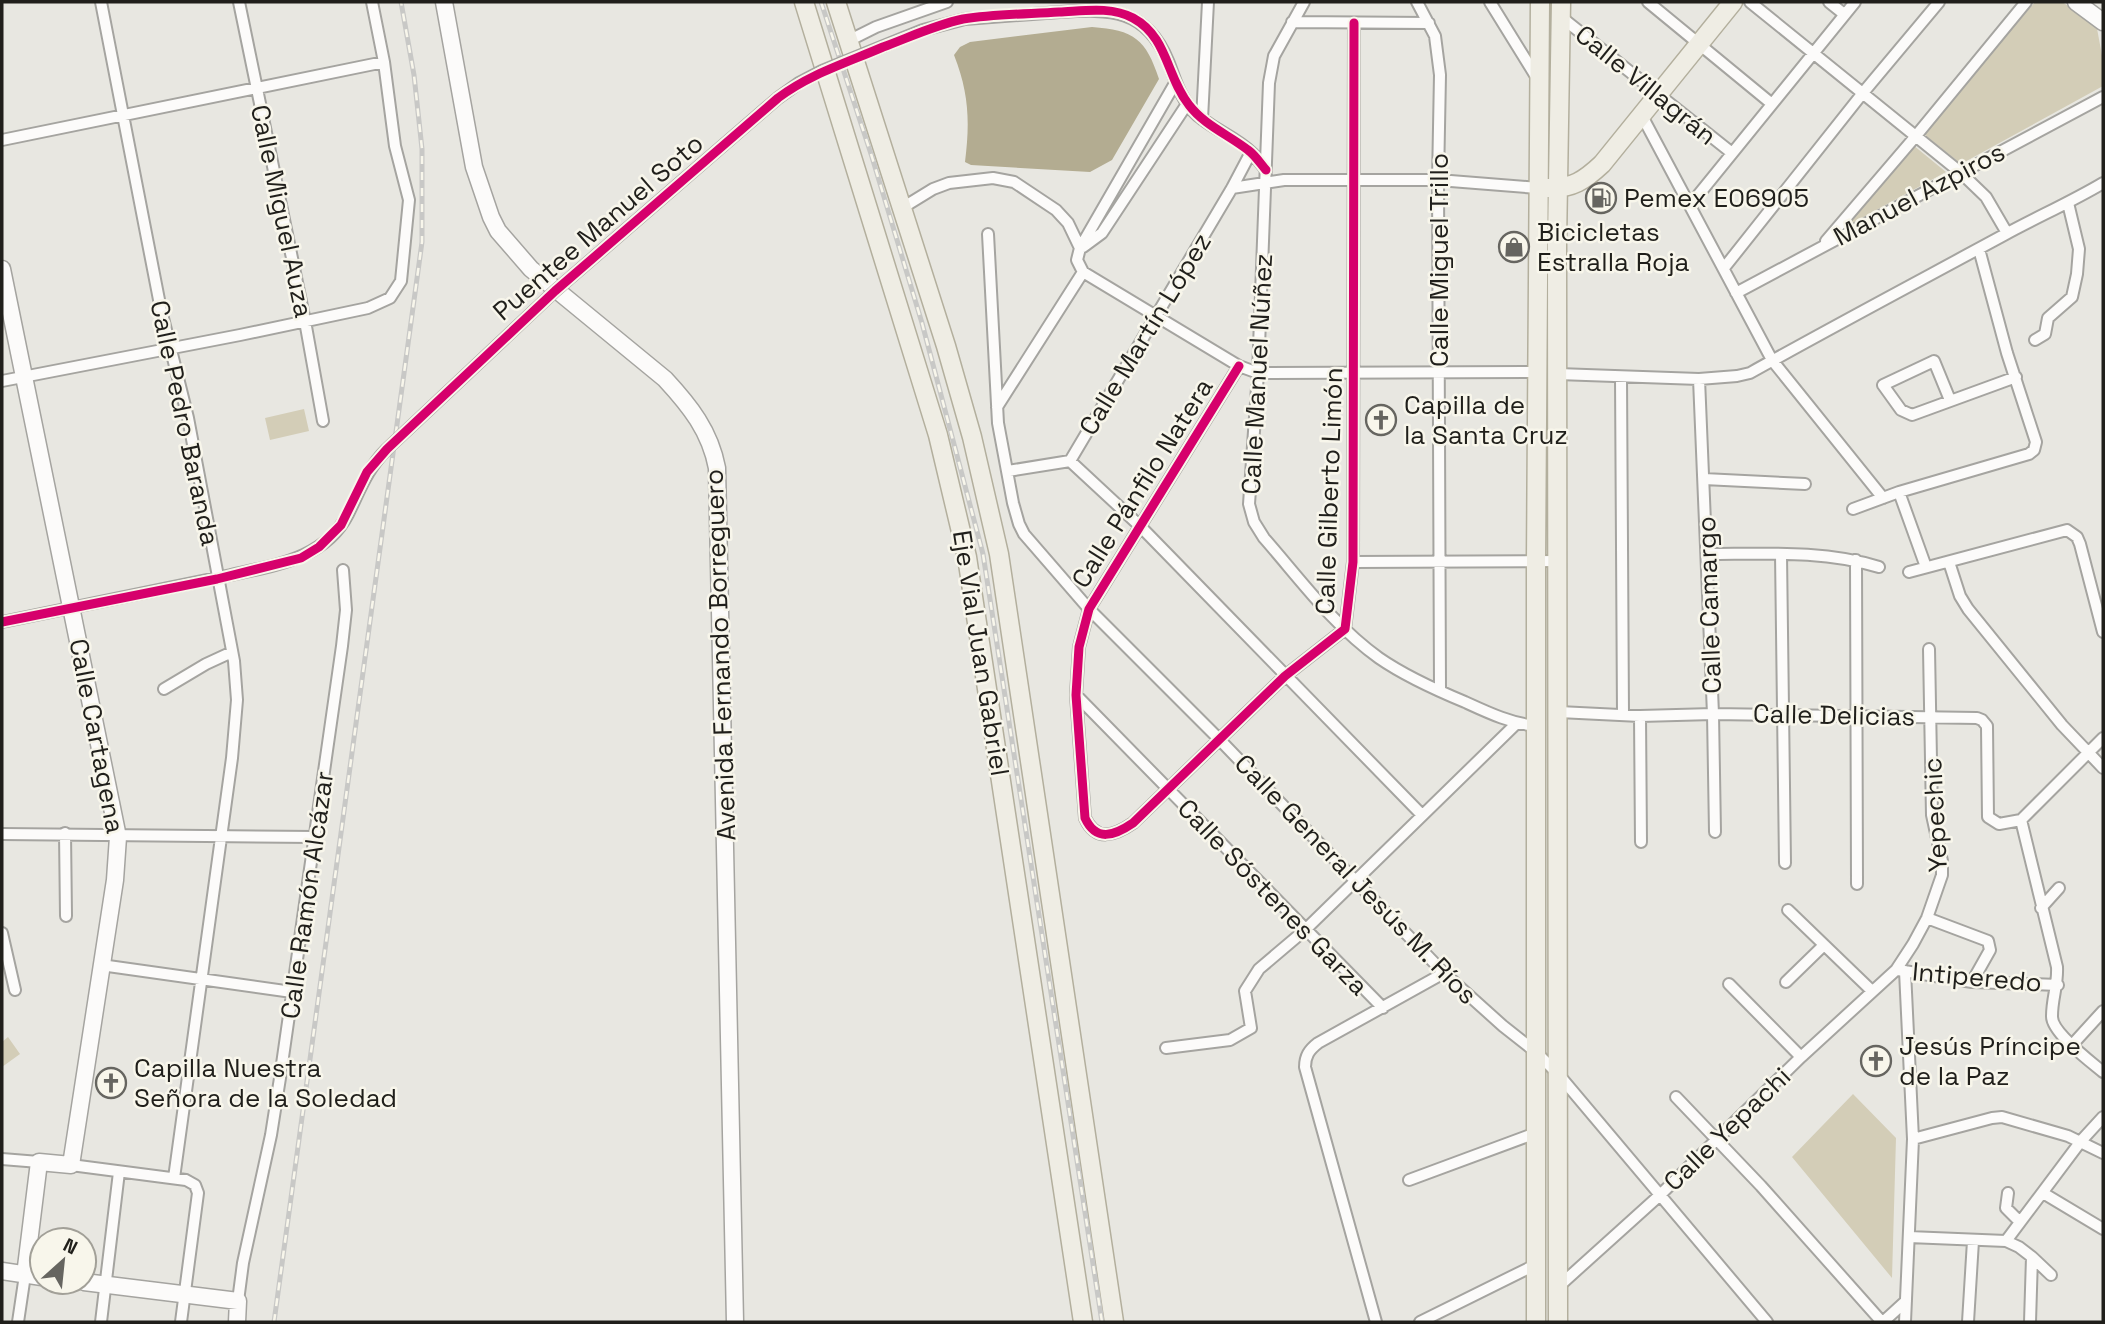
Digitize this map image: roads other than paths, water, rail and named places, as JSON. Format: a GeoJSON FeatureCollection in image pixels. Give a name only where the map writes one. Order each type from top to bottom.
{"type":"FeatureCollection","features":[{"type":"Feature","properties":{"kind":"main road","name":"Avenida Fernando Borreguero"},"geometry":{"type":"LineString","coordinates":[[444,2],[474,167],[498,231],[531,270],[665,379],[702,424],[713,448],[717,468],[735,1322]]}},
{"type":"Feature","properties":{"kind":"main road","name":"Eje Vial Juan Gabriel"},"geometry":{"type":"LineString","coordinates":[[804,2],[938,435],[967,556],[1083,1322]]}},
{"type":"Feature","properties":{"kind":"main road","name":"Eje Vial Juan Gabriel"},"geometry":{"type":"LineString","coordinates":[[836,2],[946,346],[972,437],[999,554],[1114,1322]]}},
{"type":"Feature","properties":{"kind":"main road"},"geometry":{"type":"LineString","coordinates":[[1536,1322],[1536,561],[1540,2]]}},
{"type":"Feature","properties":{"kind":"main road"},"geometry":{"type":"LineString","coordinates":[[1538,188],[1559,189],[1581,182],[1593,172],[1733,2]]}},
{"type":"Feature","properties":{"kind":"main road"},"geometry":{"type":"LineString","coordinates":[[2077,2],[2103,22]]}},
{"type":"Feature","properties":{"kind":"main road"},"geometry":{"type":"LineString","coordinates":[[1558,1322],[1558,374],[1561,9]]}},
{"type":"Feature","properties":{"kind":"main road","name":"Calle Cartagena"},"geometry":{"type":"LineString","coordinates":[[2,269],[118,837],[115,880],[71,1165]]}},
{"type":"Feature","properties":{"kind":"main road"},"geometry":{"type":"LineString","coordinates":[[25,1275],[39,1162],[71,1165]]}},
{"type":"Feature","properties":{"kind":"main road"},"geometry":{"type":"LineString","coordinates":[[2,1271],[28,1275]]}},
{"type":"Feature","properties":{"kind":"main road"},"geometry":{"type":"LineString","coordinates":[[98,1283],[238,1301],[237,1322]]}},
{"type":"Feature","properties":{"kind":"street","name":"Calle Pedro Baranda"},"geometry":{"type":"LineString","coordinates":[[101,2],[147,241],[188,418],[232,652],[237,700],[174,1178]]}},
{"type":"Feature","properties":{"kind":"street","name":"Calle Miguel Auza"},"geometry":{"type":"LineString","coordinates":[[239,2],[323,421]]}},
{"type":"Feature","properties":{"kind":"street"},"geometry":{"type":"LineString","coordinates":[[2,381],[171,350],[369,308],[390,298],[401,281],[410,212],[407,186],[395,146],[384,62],[372,2]]}},
{"type":"Feature","properties":{"kind":"street"},"geometry":{"type":"LineString","coordinates":[[848,41],[876,27],[947,2]]}},
{"type":"Feature","properties":{"kind":"street"},"geometry":{"type":"LineString","coordinates":[[1202,119],[1209,2]]}},
{"type":"Feature","properties":{"kind":"street","name":"Calle Manuel Núñez"},"geometry":{"type":"LineString","coordinates":[[1304,2],[1274,56],[1271,69],[1258,373],[1249,504],[1254,522],[1264,538],[1345,629],[1381,660],[1440,691],[1517,724],[1536,726]]}},
{"type":"Feature","properties":{"kind":"street","name":"Calle Miguel Trillo"},"geometry":{"type":"LineString","coordinates":[[1417,2],[1435,36],[1440,75],[1440,691]]}},
{"type":"Feature","properties":{"kind":"street"},"geometry":{"type":"LineString","coordinates":[[1490,2],[1541,83]]}},
{"type":"Feature","properties":{"kind":"street"},"geometry":{"type":"LineString","coordinates":[[1648,2],[1772,104]]}},
{"type":"Feature","properties":{"kind":"street"},"geometry":{"type":"LineString","coordinates":[[1750,2],[1960,172],[1986,197],[2007,233]]}},
{"type":"Feature","properties":{"kind":"street"},"geometry":{"type":"LineString","coordinates":[[1829,2],[1844,14]]}},
{"type":"Feature","properties":{"kind":"street"},"geometry":{"type":"LineString","coordinates":[[1691,204],[1855,2]]}},
{"type":"Feature","properties":{"kind":"street"},"geometry":{"type":"LineString","coordinates":[[1724,268],[1939,2]]}},
{"type":"Feature","properties":{"kind":"street"},"geometry":{"type":"LineString","coordinates":[[1821,247],[1916,137],[2026,2]]}},
{"type":"Feature","properties":{"kind":"street","name":"Calle Villagrán"},"geometry":{"type":"LineString","coordinates":[[1561,9],[1658,94],[1732,153]]}},
{"type":"Feature","properties":{"kind":"street","name":"Puentee Manuel Soto"},"geometry":{"type":"LineString","coordinates":[[2,622],[217,579],[301,558],[319,547],[341,525],[367,472],[387,449],[565,282],[778,98],[822,71],[944,24],[965,19],[1060,12],[1116,12],[1141,23],[1158,40],[1169,64],[1174,85],[1187,104],[1202,119],[1251,152],[1266,176]]}},
{"type":"Feature","properties":{"kind":"street"},"geometry":{"type":"LineString","coordinates":[[1293,22],[1429,23]]}},
{"type":"Feature","properties":{"kind":"street","name":"Calle Gilberto Limón"},"geometry":{"type":"LineString","coordinates":[[1093,831],[1101,835],[1122,830],[1169,790],[1285,676],[1345,629],[1353,562],[1354,23]]}},
{"type":"Feature","properties":{"kind":"street"},"geometry":{"type":"LineString","coordinates":[[2,140],[384,62]]}},
{"type":"Feature","properties":{"kind":"street"},"geometry":{"type":"LineString","coordinates":[[1174,85],[1080,248],[1077,260],[1083,272],[1238,366],[1258,373],[1537,372]]}},
{"type":"Feature","properties":{"kind":"street","name":"Manuel Azpiros"},"geometry":{"type":"LineString","coordinates":[[1736,293],[2103,97]]}},
{"type":"Feature","properties":{"kind":"street"},"geometry":{"type":"LineString","coordinates":[[1080,248],[1102,233],[1187,104]]}},
{"type":"Feature","properties":{"kind":"street"},"geometry":{"type":"LineString","coordinates":[[1641,114],[1772,360],[1883,498]]}},
{"type":"Feature","properties":{"kind":"street","name":"Calle Martín López"},"geometry":{"type":"LineString","coordinates":[[1008,471],[1070,461],[1251,152]]}},
{"type":"Feature","properties":{"kind":"street"},"geometry":{"type":"LineString","coordinates":[[1232,188],[1266,176],[1438,180],[1538,188]]}},
{"type":"Feature","properties":{"kind":"street"},"geometry":{"type":"LineString","coordinates":[[902,208],[933,189],[949,183],[993,178],[1014,182],[1056,210],[1068,223],[1080,248]]}},
{"type":"Feature","properties":{"kind":"street"},"geometry":{"type":"LineString","coordinates":[[1558,374],[1699,379],[1749,373],[2103,183]]}},
{"type":"Feature","properties":{"kind":"street"},"geometry":{"type":"LineString","coordinates":[[2035,340],[2045,334],[2048,318],[2068,302],[2073,292],[2079,250],[2068,203]]}},
{"type":"Feature","properties":{"kind":"street","name":"Calle General Jesús M. Ríos"},"geometry":{"type":"LineString","coordinates":[[988,234],[997,407],[1001,440],[1019,524],[1024,534],[1089,610],[1219,739],[1444,973],[1559,1075],[1767,1322]]}},
{"type":"Feature","properties":{"kind":"street"},"geometry":{"type":"LineString","coordinates":[[1853,509],[1899,492],[2029,454],[2034,450],[2036,442],[1979,249]]}},
{"type":"Feature","properties":{"kind":"street"},"geometry":{"type":"LineString","coordinates":[[997,407],[1083,272]]}},
{"type":"Feature","properties":{"kind":"street"},"geometry":{"type":"LineString","coordinates":[[1950,400],[1934,361],[1883,385],[1901,410],[1909,415],[2016,377]]}},
{"type":"Feature","properties":{"kind":"street","name":"Calle Pánfilo Natera"},"geometry":{"type":"LineString","coordinates":[[1093,831],[1085,818],[1076,695],[1079,647],[1089,610],[1238,366]]}},
{"type":"Feature","properties":{"kind":"street"},"geometry":{"type":"LineString","coordinates":[[1621,377],[1623,714]]}},
{"type":"Feature","properties":{"kind":"street","name":"Calle Camargo"},"geometry":{"type":"LineString","coordinates":[[1699,379],[1713,714],[1715,832]]}},
{"type":"Feature","properties":{"kind":"street"},"geometry":{"type":"LineString","coordinates":[[1070,461],[1140,526],[1421,814]]}},
{"type":"Feature","properties":{"kind":"street"},"geometry":{"type":"LineString","coordinates":[[1704,479],[1805,484]]}},
{"type":"Feature","properties":{"kind":"street"},"geometry":{"type":"LineString","coordinates":[[1899,492],[1926,567]]}},
{"type":"Feature","properties":{"kind":"street"},"geometry":{"type":"LineString","coordinates":[[1909,572],[2063,531],[2071,533],[2077,537],[2080,544],[2103,632]]}},
{"type":"Feature","properties":{"kind":"street"},"geometry":{"type":"LineString","coordinates":[[1707,554],[1781,554],[1856,560],[1879,567]]}},
{"type":"Feature","properties":{"kind":"street"},"geometry":{"type":"LineString","coordinates":[[1781,554],[1785,863]]}},
{"type":"Feature","properties":{"kind":"street"},"geometry":{"type":"LineString","coordinates":[[1856,560],[1857,884]]}},
{"type":"Feature","properties":{"kind":"street"},"geometry":{"type":"LineString","coordinates":[[1353,562],[1558,561]]}},
{"type":"Feature","properties":{"kind":"street"},"geometry":{"type":"LineString","coordinates":[[1949,562],[1960,596],[1968,609],[2088,754],[2103,768]]}},
{"type":"Feature","properties":{"kind":"street","name":"Calle Ramón Alcázar"},"geometry":{"type":"LineString","coordinates":[[238,1301],[243,1263],[271,1135],[315,837],[346,610],[343,570]]}},
{"type":"Feature","properties":{"kind":"street","name":"Yepechic"},"geometry":{"type":"LineString","coordinates":[[1900,970],[1927,918],[1940,883],[1942,861],[1932,815],[1929,649]]}},
{"type":"Feature","properties":{"kind":"street"},"geometry":{"type":"LineString","coordinates":[[164,689],[205,664],[232,652]]}},
{"type":"Feature","properties":{"kind":"street","name":"Calle Sóstenes Garza"},"geometry":{"type":"LineString","coordinates":[[1076,695],[1383,1008]]}},
{"type":"Feature","properties":{"kind":"street","name":"Calle Delicias"},"geometry":{"type":"LineString","coordinates":[[1559,712],[1640,716],[1930,716],[1982,720],[1987,726],[1987,814],[1990,820],[1999,824],[2021,820]]}},
{"type":"Feature","properties":{"kind":"street"},"geometry":{"type":"LineString","coordinates":[[1640,716],[1641,842]]}},
{"type":"Feature","properties":{"kind":"street"},"geometry":{"type":"LineString","coordinates":[[1166,1048],[1230,1040],[1251,1028],[1245,991],[1259,969],[1304,930],[1517,724]]}},
{"type":"Feature","properties":{"kind":"street"},"geometry":{"type":"LineString","coordinates":[[2103,738],[2021,820],[2057,967],[2058,985],[2051,1020],[2071,1045],[2103,1072]]}},
{"type":"Feature","properties":{"kind":"street"},"geometry":{"type":"LineString","coordinates":[[65,833],[66,916]]}},
{"type":"Feature","properties":{"kind":"street"},"geometry":{"type":"LineString","coordinates":[[2,834],[315,837]]}},
{"type":"Feature","properties":{"kind":"street"},"geometry":{"type":"LineString","coordinates":[[2041,908],[2059,888]]}},
{"type":"Feature","properties":{"kind":"street"},"geometry":{"type":"LineString","coordinates":[[1788,910],[1872,992]]}},
{"type":"Feature","properties":{"kind":"street"},"geometry":{"type":"LineString","coordinates":[[1927,918],[1982,938],[1990,944],[1990,950],[1972,982]]}},
{"type":"Feature","properties":{"kind":"street"},"geometry":{"type":"LineString","coordinates":[[2,933],[15,990]]}},
{"type":"Feature","properties":{"kind":"street"},"geometry":{"type":"LineString","coordinates":[[1786,982],[1824,945]]}},
{"type":"Feature","properties":{"kind":"street"},"geometry":{"type":"LineString","coordinates":[[101,965],[292,992]]}},
{"type":"Feature","properties":{"kind":"street"},"geometry":{"type":"LineString","coordinates":[[1900,970],[1913,1139],[1905,1322]]}},
{"type":"Feature","properties":{"kind":"street","name":"Intiperedo"},"geometry":{"type":"LineString","coordinates":[[1900,970],[1972,982],[2058,985]]}},
{"type":"Feature","properties":{"kind":"street","name":"Calle Yepachi"},"geometry":{"type":"LineString","coordinates":[[1558,1287],[1660,1195],[1801,1057],[1900,970]]}},
{"type":"Feature","properties":{"kind":"street"},"geometry":{"type":"LineString","coordinates":[[1376,1322],[1305,1067],[1308,1052],[1318,1043],[1444,973]]}},
{"type":"Feature","properties":{"kind":"street"},"geometry":{"type":"LineString","coordinates":[[1729,984],[1801,1057]]}},
{"type":"Feature","properties":{"kind":"street"},"geometry":{"type":"LineString","coordinates":[[2071,1045],[2103,1011]]}},
{"type":"Feature","properties":{"kind":"street"},"geometry":{"type":"LineString","coordinates":[[1676,1097],[1882,1322],[1906,1301]]}},
{"type":"Feature","properties":{"kind":"street"},"geometry":{"type":"LineString","coordinates":[[1913,1139],[2002,1117],[2081,1141],[2103,1153]]}},
{"type":"Feature","properties":{"kind":"street"},"geometry":{"type":"LineString","coordinates":[[2006,1241],[2081,1141],[2103,1117]]}},
{"type":"Feature","properties":{"kind":"street"},"geometry":{"type":"LineString","coordinates":[[1409,1180],[1536,1133]]}},
{"type":"Feature","properties":{"kind":"street"},"geometry":{"type":"LineString","coordinates":[[2,1159],[39,1162]]}},
{"type":"Feature","properties":{"kind":"street"},"geometry":{"type":"LineString","coordinates":[[71,1165],[174,1178],[191,1181],[195,1185],[198,1193],[181,1322]]}},
{"type":"Feature","properties":{"kind":"street"},"geometry":{"type":"LineString","coordinates":[[101,1322],[119,1172]]}},
{"type":"Feature","properties":{"kind":"street"},"geometry":{"type":"LineString","coordinates":[[2008,1193],[2006,1208],[2020,1222]]}},
{"type":"Feature","properties":{"kind":"street"},"geometry":{"type":"LineString","coordinates":[[2042,1193],[2103,1229]]}},
{"type":"Feature","properties":{"kind":"street"},"geometry":{"type":"LineString","coordinates":[[1909,1237],[2006,1241],[2019,1247],[2051,1275]]}},
{"type":"Feature","properties":{"kind":"street"},"geometry":{"type":"LineString","coordinates":[[1968,1322],[1973,1241]]}},
{"type":"Feature","properties":{"kind":"street"},"geometry":{"type":"LineString","coordinates":[[2030,1322],[2032,1257]]}},
{"type":"Feature","properties":{"kind":"street"},"geometry":{"type":"LineString","coordinates":[[1420,1322],[1535,1265]]}},
{"type":"Feature","properties":{"kind":"street"},"geometry":{"type":"LineString","coordinates":[[18,1322],[25,1275]]}},
{"type":"Feature","properties":{"kind":"railway"},"geometry":{"type":"LineString","coordinates":[[274,1322],[422,242],[422,149],[414,75],[401,2]]}},
{"type":"Feature","properties":{"kind":"railway"},"geometry":{"type":"LineString","coordinates":[[821,2],[872,157],[922,323],[983,554],[1102,1322]]}},
{"type":"Feature","properties":{"kind":"place","name":"Pemex E06905"},"geometry":{"type":"Point","coordinates":[1601,198]}},
{"type":"Feature","properties":{"kind":"place","name":"Bicicletas Estralla Roja"},"geometry":{"type":"Point","coordinates":[1514,247]}},
{"type":"Feature","properties":{"kind":"place","name":"Capilla de la Santa Cruz"},"geometry":{"type":"Point","coordinates":[1381,420]}},
{"type":"Feature","properties":{"kind":"place","name":"Jesús Príncipe de la Paz"},"geometry":{"type":"Point","coordinates":[1876,1061]}},
{"type":"Feature","properties":{"kind":"place","name":"Capilla Nuestra Señora de la Soledad"},"geometry":{"type":"Point","coordinates":[111,1083]}}]}
